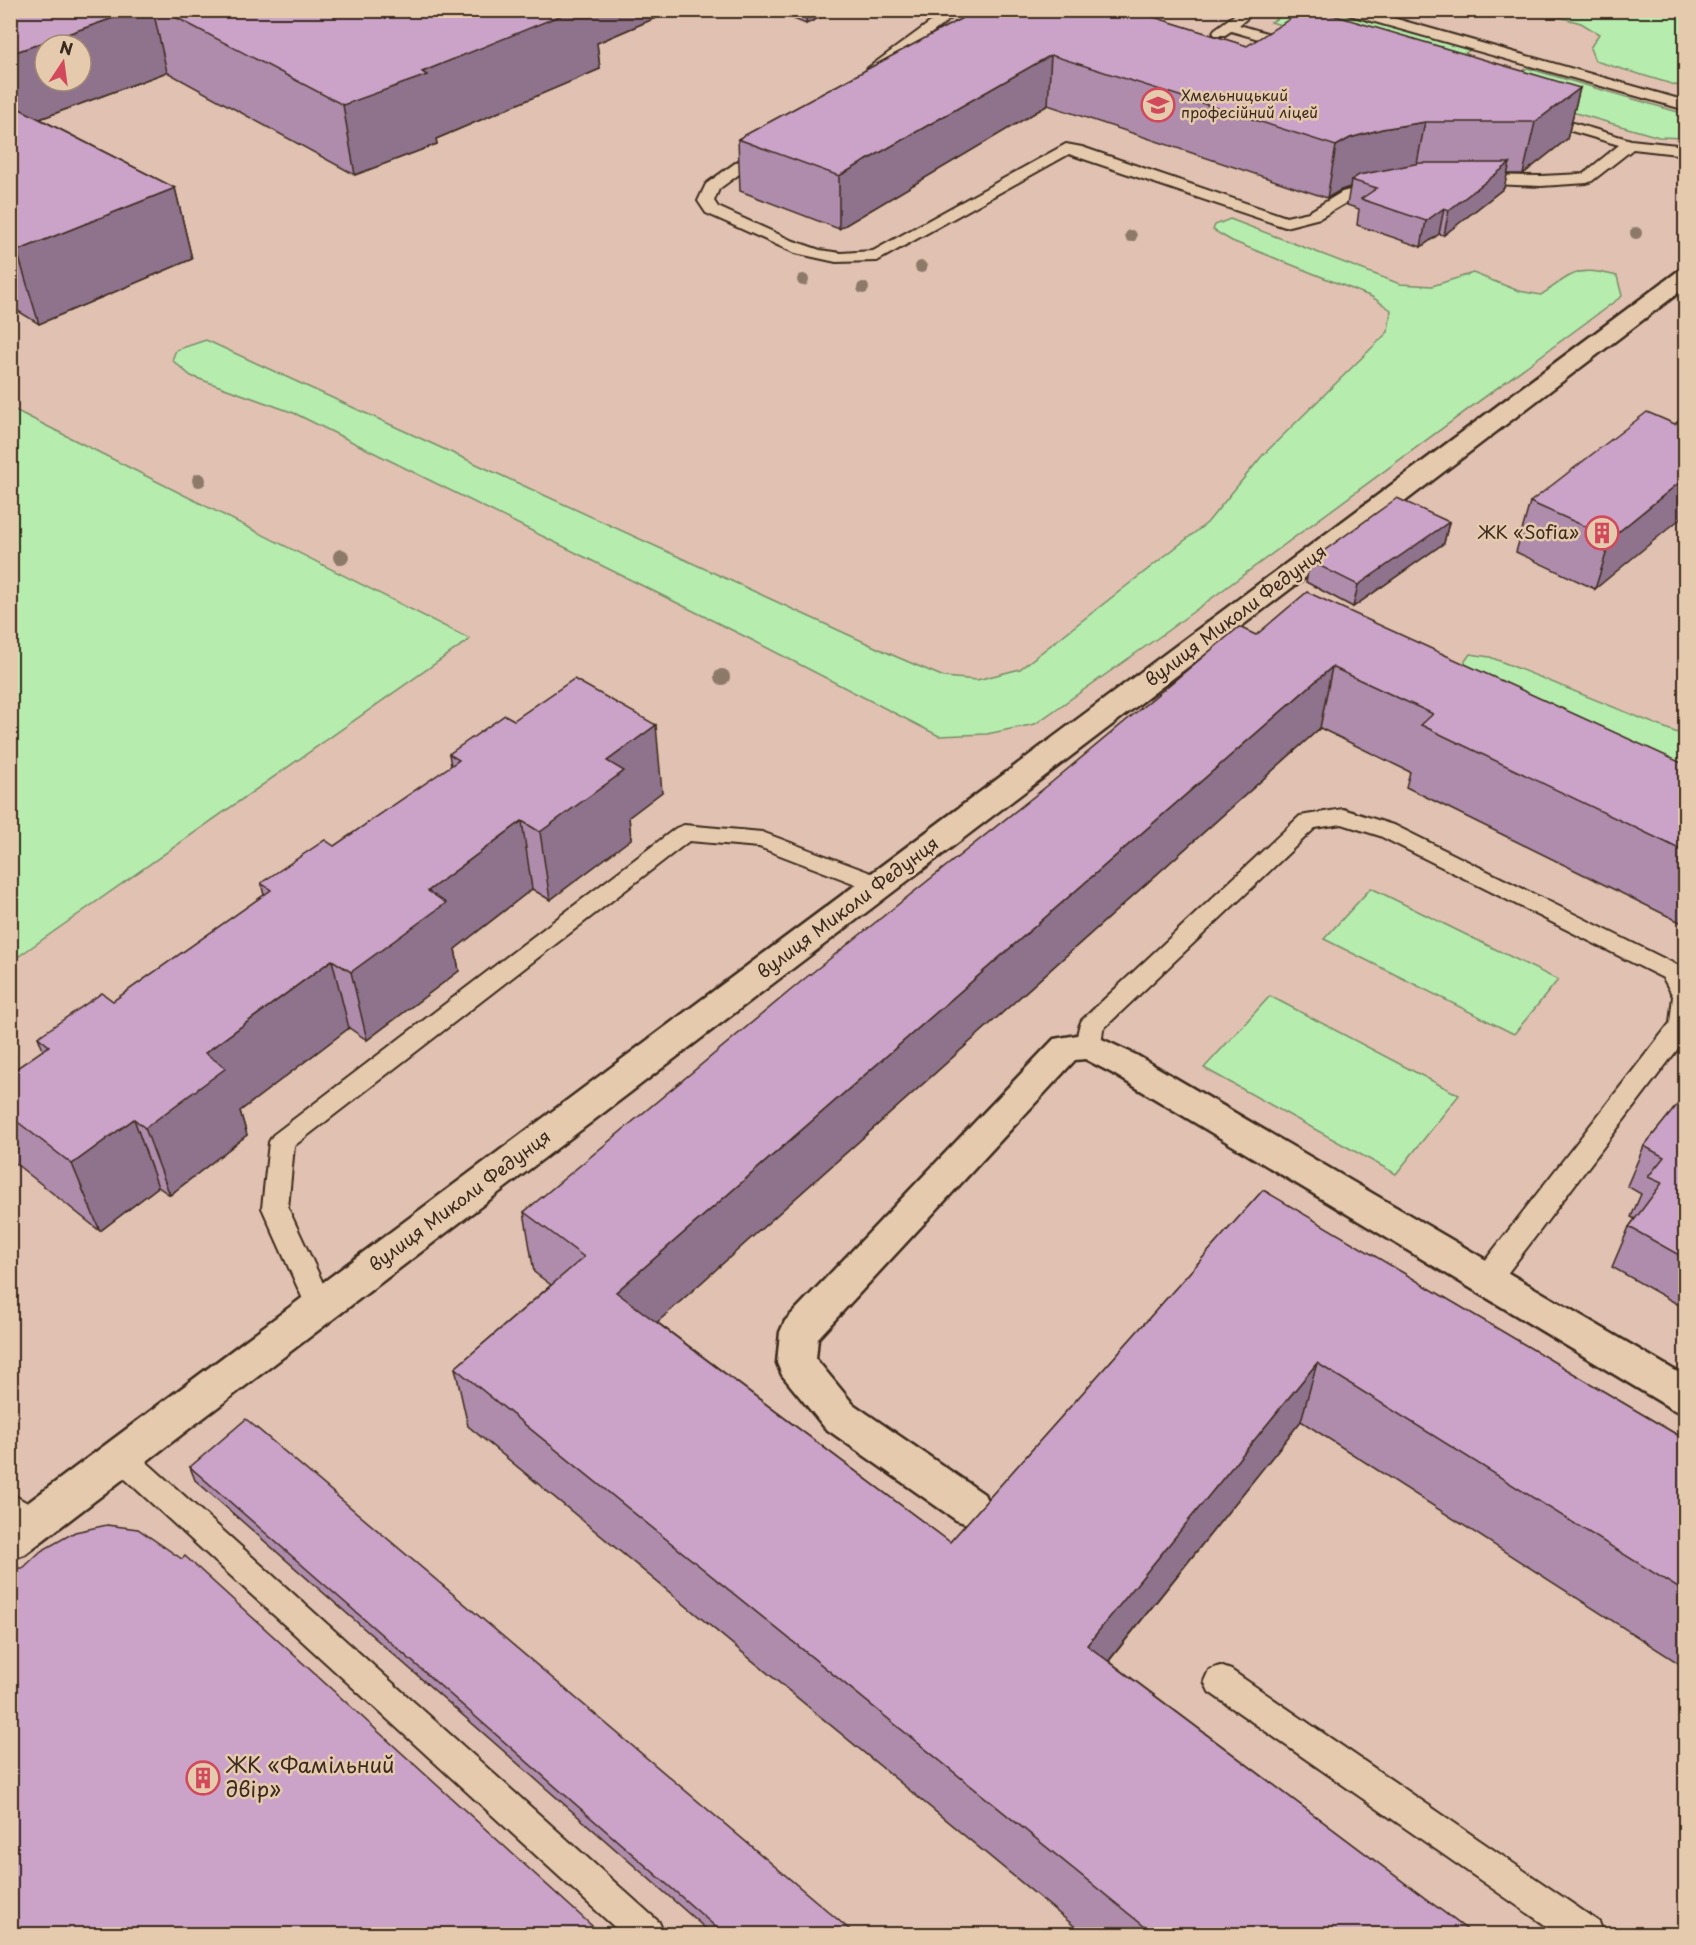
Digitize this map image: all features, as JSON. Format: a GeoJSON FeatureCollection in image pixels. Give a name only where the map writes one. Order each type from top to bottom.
{"type":"FeatureCollection","features":[{"type":"Feature","properties":{"kind":"street","name":"вулиця Миколи Федунця"},"geometry":{"type":"LineString","coordinates":[[18,1523],[121,1457],[1686,276]]}},
{"type":"Feature","properties":{"kind":"street"},"geometry":{"type":"LineString","coordinates":[[970,1507],[839,1416],[796,1363],[799,1332],[1082,1040],[1686,1397]]}},
{"type":"Feature","properties":{"kind":"lane"},"geometry":{"type":"LineString","coordinates":[[863,78],[956,10]]}},
{"type":"Feature","properties":{"kind":"lane"},"geometry":{"type":"LineString","coordinates":[[1211,38],[1251,10]]}},
{"type":"Feature","properties":{"kind":"lane"},"geometry":{"type":"LineString","coordinates":[[1348,10],[1686,106]]}},
{"type":"Feature","properties":{"kind":"lane"},"geometry":{"type":"LineString","coordinates":[[1229,26],[1309,50]]}},
{"type":"Feature","properties":{"kind":"lane"},"geometry":{"type":"LineString","coordinates":[[1527,113],[1630,144],[1686,152]]}},
{"type":"Feature","properties":{"kind":"lane"},"geometry":{"type":"LineString","coordinates":[[778,139],[712,187],[706,201],[712,210],[809,252],[830,257],[851,258],[877,255],[1066,149],[1077,150],[1285,222],[1314,215],[1348,195],[1394,184]]}},
{"type":"Feature","properties":{"kind":"lane"},"geometry":{"type":"LineString","coordinates":[[1462,180],[1541,181],[1587,178],[1630,144]]}},
{"type":"Feature","properties":{"kind":"lane"},"geometry":{"type":"LineString","coordinates":[[1082,1040],[1308,821],[1343,816],[1388,831],[1671,972],[1685,996],[1682,1025],[1487,1279]]}},
{"type":"Feature","properties":{"kind":"lane"},"geometry":{"type":"LineString","coordinates":[[320,1307],[275,1208],[282,1142],[684,833],[762,840],[879,885]]}},
{"type":"Feature","properties":{"kind":"lane"},"geometry":{"type":"LineString","coordinates":[[121,1457],[646,1935]]}},
{"type":"Feature","properties":{"kind":"lane"},"geometry":{"type":"LineString","coordinates":[[1220,1681],[1587,1935]]}},
{"type":"Feature","properties":{"kind":"green space"},"geometry":{"type":"Polygon","coordinates":[[[1290,11],[1336,11],[1471,49],[1438,73],[1435,45],[1413,39],[1387,57],[1365,25],[1340,18],[1314,35],[1271,22],[1290,11]]]}},
{"type":"Feature","properties":{"kind":"green space"},"geometry":{"type":"Polygon","coordinates":[[[1537,11],[1685,11],[1685,88],[1595,61],[1590,48],[1599,34],[1581,23],[1537,11]]]}},
{"type":"Feature","properties":{"kind":"green space"},"geometry":{"type":"Polygon","coordinates":[[[1527,68],[1685,114],[1685,138],[1659,137],[1499,91],[1527,68]]]}},
{"type":"Feature","properties":{"kind":"green space"},"geometry":{"type":"Polygon","coordinates":[[[1230,219],[1400,284],[1432,286],[1473,273],[1519,291],[1541,295],[1569,276],[1592,271],[1617,276],[1622,296],[1159,637],[1035,724],[987,734],[939,736],[752,640],[294,413],[191,376],[172,360],[176,350],[206,340],[897,657],[944,677],[977,680],[1020,669],[1207,523],[1262,456],[1388,332],[1391,310],[1372,297],[1232,241],[1213,230],[1215,225],[1230,219]]]}},
{"type":"Feature","properties":{"kind":"green space"},"geometry":{"type":"Polygon","coordinates":[[[11,408],[470,639],[12,961],[10,960],[11,408]]]}},
{"type":"Feature","properties":{"kind":"green space"},"geometry":{"type":"Polygon","coordinates":[[[1470,654],[1490,657],[1685,736],[1685,765],[1465,670],[1465,661],[1470,654]]]}},
{"type":"Feature","properties":{"kind":"green space"},"geometry":{"type":"Polygon","coordinates":[[[1371,888],[1558,980],[1514,1034],[1324,939],[1371,888]]]}},
{"type":"Feature","properties":{"kind":"green space"},"geometry":{"type":"Polygon","coordinates":[[[1270,996],[1459,1095],[1396,1174],[1204,1068],[1270,996]]]}},
{"type":"Feature","properties":{"kind":"building"},"geometry":{"type":"Polygon","coordinates":[[[10,10],[136,10],[70,33],[33,33],[33,46],[10,54],[10,10]]]}},
{"type":"Feature","properties":{"kind":"building"},"geometry":{"type":"Polygon","coordinates":[[[162,10],[574,10],[422,72],[427,75],[343,105],[162,10]]]}},
{"type":"Feature","properties":{"kind":"building"},"geometry":{"type":"Polygon","coordinates":[[[977,10],[1131,10],[1247,46],[1304,10],[1316,10],[1580,88],[1535,122],[1425,122],[1382,129],[1350,138],[1336,146],[1051,55],[839,176],[738,139],[977,10]]]}},
{"type":"Feature","properties":{"kind":"building"},"geometry":{"type":"Polygon","coordinates":[[[10,104],[175,188],[17,251],[10,247],[10,104]]]}},
{"type":"Feature","properties":{"kind":"building"},"geometry":{"type":"Polygon","coordinates":[[[1420,163],[1510,163],[1449,210],[1444,208],[1426,221],[1361,199],[1377,188],[1351,180],[1359,175],[1420,163]]]}},
{"type":"Feature","properties":{"kind":"building"},"geometry":{"type":"Polygon","coordinates":[[[1647,412],[1675,424],[1686,414],[1686,477],[1611,538],[1530,502],[1647,412]]]}},
{"type":"Feature","properties":{"kind":"building"},"geometry":{"type":"Polygon","coordinates":[[[1397,498],[1449,522],[1358,585],[1310,561],[1397,498]]]}},
{"type":"Feature","properties":{"kind":"building"},"geometry":{"type":"Polygon","coordinates":[[[1307,592],[1686,765],[1686,852],[1421,725],[1433,714],[1332,667],[616,1292],[950,1542],[1263,1190],[1686,1440],[1686,1593],[1317,1363],[1087,1645],[1474,1935],[1155,1935],[455,1368],[584,1257],[524,1212],[803,980],[1052,782],[1239,627],[1256,635],[1307,592]]]}},
{"type":"Feature","properties":{"kind":"building"},"geometry":{"type":"Polygon","coordinates":[[[574,679],[656,725],[607,761],[624,771],[540,832],[522,821],[428,891],[446,903],[351,972],[332,960],[205,1053],[226,1068],[145,1128],[134,1119],[72,1164],[10,1116],[10,1073],[49,1046],[38,1037],[102,993],[113,1001],[271,890],[261,883],[325,840],[334,846],[459,760],[449,754],[505,715],[514,720],[574,679]]]}},
{"type":"Feature","properties":{"kind":"building"},"geometry":{"type":"Polygon","coordinates":[[[1686,1094],[1686,1259],[1629,1227],[1662,1183],[1648,1177],[1664,1157],[1644,1146],[1686,1094]]]}},
{"type":"Feature","properties":{"kind":"building"},"geometry":{"type":"Polygon","coordinates":[[[246,1419],[856,1935],[725,1935],[190,1467],[246,1419]]]}},
{"type":"Feature","properties":{"kind":"building","name":"ЖК «Фамільний двір»"},"geometry":{"type":"Polygon","coordinates":[[[107,1525],[138,1529],[182,1559],[185,1556],[602,1935],[10,1935],[10,1568],[23,1568],[41,1551],[75,1532],[107,1525]]]}},
{"type":"Feature","properties":{"kind":"place","name":"Хмельницький професійний ліцей"},"geometry":{"type":"Point","coordinates":[1158,105]}},
{"type":"Feature","properties":{"kind":"place","name":"ЖК «Sofia»"},"geometry":{"type":"Point","coordinates":[1602,533]}},
{"type":"Feature","properties":{"kind":"place","name":"ЖК «Фамільний двір»"},"geometry":{"type":"Point","coordinates":[203,1778]}}]}
